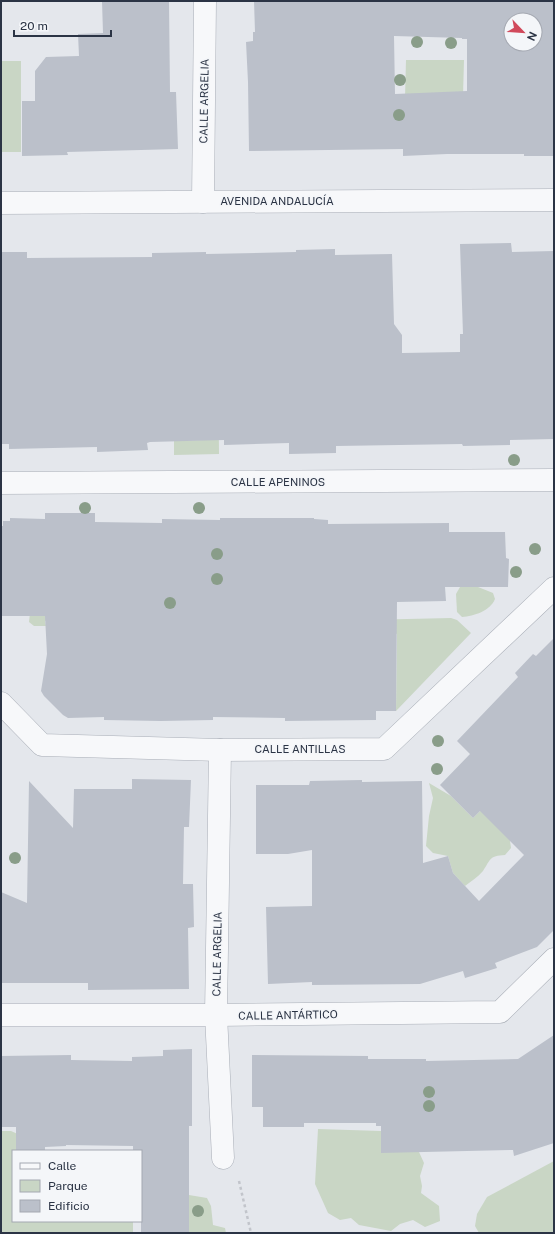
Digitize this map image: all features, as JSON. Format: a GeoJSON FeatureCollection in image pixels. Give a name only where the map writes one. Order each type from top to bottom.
{"type":"FeatureCollection","features":[{"type":"Feature","properties":{"kind":"street","name":"CALLE ARGELIA"},"geometry":{"type":"LineString","coordinates":[[204,202],[206,1]]}},
{"type":"Feature","properties":{"kind":"street","name":"AVENIDA ANDALUCÍA"},"geometry":{"type":"LineString","coordinates":[[1,203],[554,200]]}},
{"type":"Feature","properties":{"kind":"street","name":"CALLE APENINOS"},"geometry":{"type":"LineString","coordinates":[[1,483],[554,480]]}},
{"type":"Feature","properties":{"kind":"street","name":"CALLE ANTILLAS"},"geometry":{"type":"LineString","coordinates":[[1,703],[42,745],[220,750],[384,749],[554,588]]}},
{"type":"Feature","properties":{"kind":"street","name":"CALLE ARGELIA"},"geometry":{"type":"LineString","coordinates":[[220,750],[216,1015],[223,1158]]}},
{"type":"Feature","properties":{"kind":"street","name":"CALLE ANTÁRTICO"},"geometry":{"type":"LineString","coordinates":[[1,1015],[216,1015],[500,1012],[554,959]]}},
{"type":"Feature","properties":{"kind":"path"},"geometry":{"type":"LineString","coordinates":[[223,1158],[235,1171],[241,1185],[251,1233]]}},
{"type":"Feature","properties":{"kind":"green space"},"geometry":{"type":"Polygon","coordinates":[[[406,60],[464,60],[463,96],[405,98],[406,60]]]}},
{"type":"Feature","properties":{"kind":"green space"},"geometry":{"type":"Polygon","coordinates":[[[1,61],[21,61],[21,152],[1,152],[1,61]]]}},
{"type":"Feature","properties":{"kind":"green space"},"geometry":{"type":"Polygon","coordinates":[[[218,352],[219,454],[174,455],[174,441],[204,440],[218,352]]]}},
{"type":"Feature","properties":{"kind":"green space"},"geometry":{"type":"Polygon","coordinates":[[[460,587],[478,587],[493,593],[495,599],[486,610],[462,617],[457,612],[456,594],[460,587]]]}},
{"type":"Feature","properties":{"kind":"green space"},"geometry":{"type":"Polygon","coordinates":[[[32,604],[51,620],[45,621],[46,626],[34,626],[29,622],[32,604]]]}},
{"type":"Feature","properties":{"kind":"green space"},"geometry":{"type":"Polygon","coordinates":[[[451,618],[457,620],[471,633],[396,711],[397,634],[363,620],[451,618]]]}},
{"type":"Feature","properties":{"kind":"green space"},"geometry":{"type":"Polygon","coordinates":[[[429,783],[451,796],[473,818],[493,798],[514,832],[510,841],[511,848],[505,855],[493,857],[483,871],[465,886],[453,873],[448,856],[433,853],[426,846],[429,816],[433,798],[429,783]]]}},
{"type":"Feature","properties":{"kind":"green space"},"geometry":{"type":"Polygon","coordinates":[[[318,1129],[381,1131],[419,1152],[424,1163],[420,1176],[422,1186],[421,1193],[439,1206],[440,1221],[425,1227],[413,1220],[400,1224],[391,1231],[359,1225],[351,1218],[340,1220],[328,1213],[315,1184],[318,1129]]]}},
{"type":"Feature","properties":{"kind":"green space"},"geometry":{"type":"Polygon","coordinates":[[[1,1131],[11,1131],[20,1135],[21,1150],[12,1150],[12,1222],[133,1222],[133,1233],[1,1233],[1,1131]]]}},
{"type":"Feature","properties":{"kind":"green space"},"geometry":{"type":"Polygon","coordinates":[[[554,1161],[554,1233],[479,1233],[475,1226],[477,1214],[487,1197],[554,1161]]]}},
{"type":"Feature","properties":{"kind":"green space"},"geometry":{"type":"Polygon","coordinates":[[[189,1195],[207,1198],[211,1206],[213,1225],[225,1228],[226,1233],[178,1233],[189,1232],[189,1195]]]}},
{"type":"Feature","properties":{"kind":"building"},"geometry":{"type":"Polygon","coordinates":[[[102,1],[169,1],[170,92],[176,92],[178,149],[67,152],[68,155],[22,156],[22,101],[35,101],[35,71],[46,57],[79,56],[78,34],[103,33],[102,1]]]}},
{"type":"Feature","properties":{"kind":"building"},"geometry":{"type":"Polygon","coordinates":[[[254,1],[554,1],[554,156],[524,156],[524,154],[447,154],[403,156],[403,149],[249,151],[246,42],[253,41],[253,32],[255,32],[254,1]],[[394,36],[395,94],[467,91],[467,39],[394,36]]]}},
{"type":"Feature","properties":{"kind":"building"},"geometry":{"type":"Polygon","coordinates":[[[511,243],[512,252],[554,251],[554,439],[510,440],[510,445],[463,446],[462,444],[336,446],[336,453],[289,454],[289,443],[224,445],[224,440],[150,442],[147,443],[148,450],[97,452],[97,447],[9,449],[9,444],[1,444],[1,252],[27,252],[27,258],[152,257],[152,253],[206,252],[206,254],[296,252],[296,250],[335,249],[335,255],[392,254],[394,324],[402,335],[402,353],[460,352],[460,334],[463,334],[460,244],[511,243]]]}},
{"type":"Feature","properties":{"kind":"building"},"geometry":{"type":"Polygon","coordinates":[[[45,513],[95,513],[95,522],[162,523],[162,519],[220,520],[220,518],[314,518],[328,520],[328,524],[449,523],[449,532],[505,532],[506,558],[509,559],[508,587],[445,587],[446,601],[397,602],[396,711],[376,711],[376,720],[285,721],[285,718],[213,717],[213,720],[161,721],[104,720],[104,717],[68,718],[44,696],[41,691],[47,654],[45,616],[1,616],[1,526],[3,526],[3,521],[10,521],[10,518],[45,519],[45,513]]]}},
{"type":"Feature","properties":{"kind":"building"},"geometry":{"type":"Polygon","coordinates":[[[554,638],[554,930],[537,947],[495,963],[497,968],[465,978],[463,971],[420,984],[312,985],[312,982],[268,984],[266,907],[312,906],[312,850],[288,854],[256,854],[256,785],[309,785],[310,781],[422,781],[423,863],[448,856],[453,873],[479,901],[524,855],[480,811],[473,818],[440,785],[470,754],[457,741],[518,677],[515,673],[533,654],[536,656],[554,638]]]}},
{"type":"Feature","properties":{"kind":"building"},"geometry":{"type":"Polygon","coordinates":[[[132,779],[191,780],[189,827],[184,827],[183,884],[193,884],[194,927],[188,928],[189,989],[88,990],[88,983],[1,983],[1,892],[27,903],[29,781],[73,828],[74,789],[132,789],[132,779]]]}},
{"type":"Feature","properties":{"kind":"building"},"geometry":{"type":"Polygon","coordinates":[[[554,1035],[554,1143],[514,1156],[513,1150],[381,1153],[381,1126],[376,1126],[376,1123],[304,1123],[304,1127],[263,1127],[263,1107],[252,1107],[252,1055],[368,1056],[368,1059],[426,1059],[426,1061],[518,1059],[554,1035]]]}},
{"type":"Feature","properties":{"kind":"building"},"geometry":{"type":"Polygon","coordinates":[[[192,1049],[192,1126],[189,1126],[189,1232],[141,1233],[142,1150],[133,1150],[133,1146],[66,1145],[45,1147],[45,1150],[16,1150],[16,1127],[1,1127],[1,1056],[71,1055],[71,1060],[132,1061],[132,1057],[163,1056],[163,1050],[192,1049]]]}}]}
